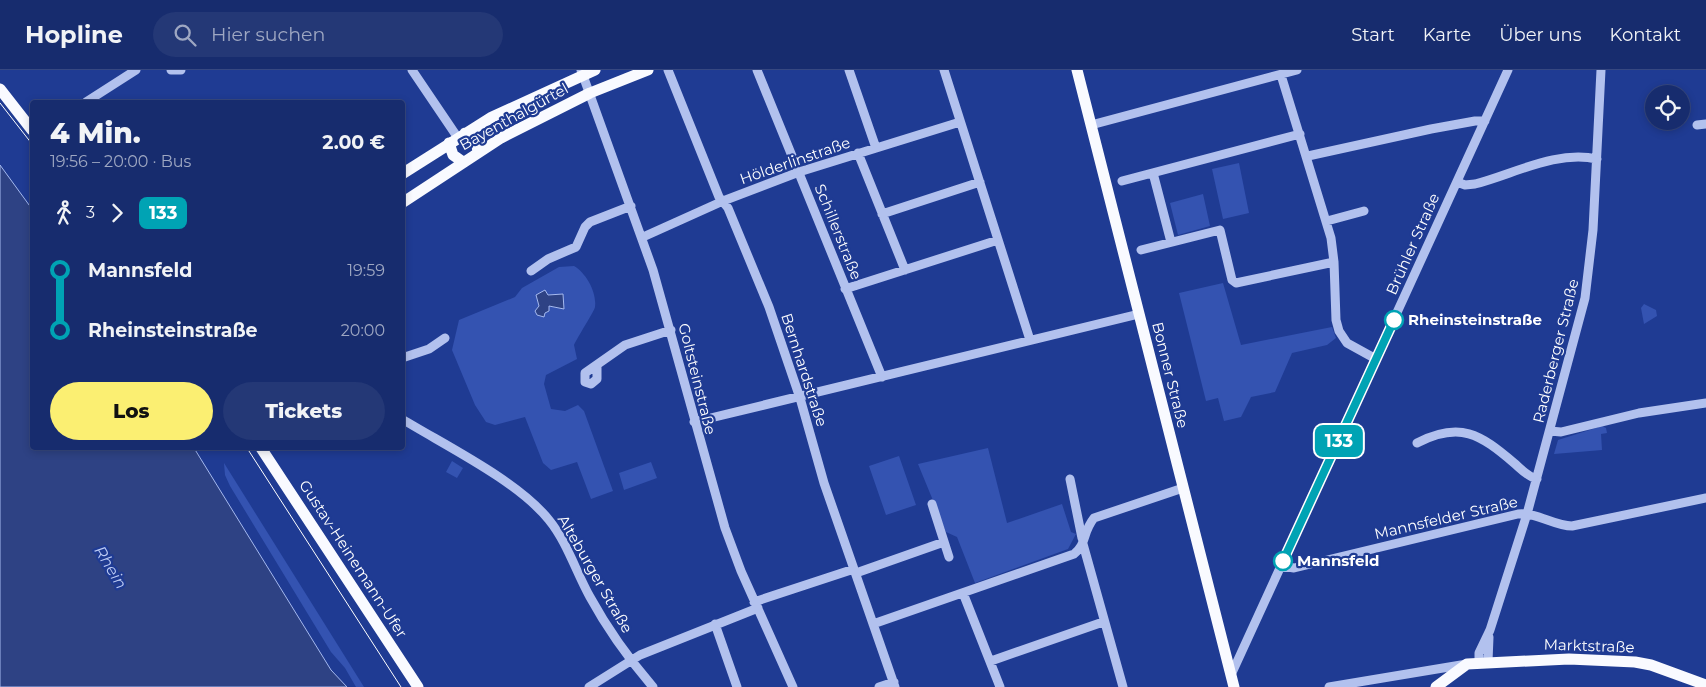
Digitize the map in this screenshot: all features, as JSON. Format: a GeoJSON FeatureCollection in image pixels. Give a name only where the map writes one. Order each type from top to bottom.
{"type":"FeatureCollection","features":[{"type":"Feature","properties":{"kind":"main road","name":"Bayenthalgürtel"},"geometry":{"type":"LineString","coordinates":[[405,172],[492,117],[581,72],[595,70]]}},
{"type":"Feature","properties":{"kind":"main road","name":"Bayenthalgürtel"},"geometry":{"type":"LineString","coordinates":[[405,201],[478,152],[590,93],[648,70]]}},
{"type":"Feature","properties":{"kind":"main road","name":"Bonner Straße"},"geometry":{"type":"LineString","coordinates":[[1077,70],[1234,687]]}},
{"type":"Feature","properties":{"kind":"main road"},"geometry":{"type":"LineString","coordinates":[[0,89],[29,121]]}},
{"type":"Feature","properties":{"kind":"main road"},"geometry":{"type":"LineString","coordinates":[[463,162],[454,155],[458,138],[476,140],[478,152]]}},
{"type":"Feature","properties":{"kind":"main road","name":"Gustav-Heinemann-Ufer"},"geometry":{"type":"LineString","coordinates":[[255,450],[409,687]]}},
{"type":"Feature","properties":{"kind":"main road","name":"Gustav-Heinemann-Ufer"},"geometry":{"type":"LineString","coordinates":[[262,450],[418,687]]}},
{"type":"Feature","properties":{"kind":"main road","name":"Marktstraße"},"geometry":{"type":"LineString","coordinates":[[1436,687],[1467,664],[1569,659],[1635,662],[1651,665],[1706,685]]}},
{"type":"Feature","properties":{"kind":"street"},"geometry":{"type":"LineString","coordinates":[[89,100],[136,70]]}},
{"type":"Feature","properties":{"kind":"street"},"geometry":{"type":"LineString","coordinates":[[171,70],[181,70]]}},
{"type":"Feature","properties":{"kind":"street"},"geometry":{"type":"LineString","coordinates":[[412,70],[458,138]]}},
{"type":"Feature","properties":{"kind":"street","name":"Bernhardstraße"},"geometry":{"type":"LineString","coordinates":[[668,70],[719,197],[723,201],[769,307],[800,398],[824,483],[894,684]]}},
{"type":"Feature","properties":{"kind":"street","name":"Schillerstraße"},"geometry":{"type":"LineString","coordinates":[[757,70],[882,377]]}},
{"type":"Feature","properties":{"kind":"street"},"geometry":{"type":"LineString","coordinates":[[850,70],[876,148]]}},
{"type":"Feature","properties":{"kind":"street"},"geometry":{"type":"LineString","coordinates":[[944,70],[1030,340]]}},
{"type":"Feature","properties":{"kind":"street"},"geometry":{"type":"LineString","coordinates":[[1091,124],[1297,70]]}},
{"type":"Feature","properties":{"kind":"street","name":"Brühler Straße"},"geometry":{"type":"LineString","coordinates":[[1231,675],[1508,70]]}},
{"type":"Feature","properties":{"kind":"street","name":"Raderberger Straße"},"geometry":{"type":"LineString","coordinates":[[1483,662],[1479,653],[1490,630],[1527,514],[1585,298],[1590,270],[1601,70]]}},
{"type":"Feature","properties":{"kind":"street","name":"Goltsteinstraße"},"geometry":{"type":"LineString","coordinates":[[581,72],[643,237],[671,330],[694,422],[725,528],[790,686]]}},
{"type":"Feature","properties":{"kind":"street"},"geometry":{"type":"LineString","coordinates":[[1281,75],[1328,222],[1334,262],[1336,320],[1339,331],[1347,344],[1376,359]]}},
{"type":"Feature","properties":{"kind":"street"},"geometry":{"type":"LineString","coordinates":[[1308,156],[1466,122],[1485,121]]}},
{"type":"Feature","properties":{"kind":"street","name":"Hölderlinstraße"},"geometry":{"type":"LineString","coordinates":[[643,237],[723,201],[799,172],[960,122]]}},
{"type":"Feature","properties":{"kind":"street"},"geometry":{"type":"LineString","coordinates":[[1122,181],[1300,134]]}},
{"type":"Feature","properties":{"kind":"street"},"geometry":{"type":"LineString","coordinates":[[858,153],[905,270]]}},
{"type":"Feature","properties":{"kind":"street"},"geometry":{"type":"LineString","coordinates":[[1457,182],[1465,185],[1475,184],[1539,163],[1578,157],[1597,159]]}},
{"type":"Feature","properties":{"kind":"street"},"geometry":{"type":"LineString","coordinates":[[1153,173],[1171,242]]}},
{"type":"Feature","properties":{"kind":"street"},"geometry":{"type":"LineString","coordinates":[[882,214],[980,182]]}},
{"type":"Feature","properties":{"kind":"street"},"geometry":{"type":"LineString","coordinates":[[531,271],[548,259],[576,248],[585,227],[590,222],[631,206]]}},
{"type":"Feature","properties":{"kind":"street"},"geometry":{"type":"LineString","coordinates":[[1328,222],[1364,211]]}},
{"type":"Feature","properties":{"kind":"street"},"geometry":{"type":"LineString","coordinates":[[1141,250],[1220,230],[1233,282],[1334,262]]}},
{"type":"Feature","properties":{"kind":"street"},"geometry":{"type":"LineString","coordinates":[[845,289],[998,240]]}},
{"type":"Feature","properties":{"kind":"street"},"geometry":{"type":"LineString","coordinates":[[694,422],[800,398],[1139,314]]}},
{"type":"Feature","properties":{"kind":"street"},"geometry":{"type":"LineString","coordinates":[[597,367],[625,345],[671,330]]}},
{"type":"Feature","properties":{"kind":"street"},"geometry":{"type":"LineString","coordinates":[[405,357],[429,349],[445,338]]}},
{"type":"Feature","properties":{"kind":"street"},"geometry":{"type":"LineString","coordinates":[[1550,430],[1561,432],[1639,413],[1706,403]]}},
{"type":"Feature","properties":{"kind":"street","name":"Alteburger Straße"},"geometry":{"type":"LineString","coordinates":[[405,420],[515,488],[549,519],[560,536],[591,599],[631,661],[653,687]]}},
{"type":"Feature","properties":{"kind":"street"},"geometry":{"type":"LineString","coordinates":[[1417,443],[1438,434],[1471,434],[1483,438],[1537,479]]}},
{"type":"Feature","properties":{"kind":"street"},"geometry":{"type":"LineString","coordinates":[[1070,479],[1103,622],[1123,687]]}},
{"type":"Feature","properties":{"kind":"street"},"geometry":{"type":"LineString","coordinates":[[874,624],[1074,554],[1083,542],[1085,529],[1094,518],[1183,488]]}},
{"type":"Feature","properties":{"kind":"street","name":"Mannsfelder Straße"},"geometry":{"type":"LineString","coordinates":[[1281,566],[1294,568],[1527,514],[1565,526],[1572,526],[1706,498]]}},
{"type":"Feature","properties":{"kind":"street"},"geometry":{"type":"LineString","coordinates":[[932,504],[949,557]]}},
{"type":"Feature","properties":{"kind":"street"},"geometry":{"type":"LineString","coordinates":[[1076,509],[1086,516],[1094,518]]}},
{"type":"Feature","properties":{"kind":"street"},"geometry":{"type":"LineString","coordinates":[[589,687],[631,661],[756,605],[944,542]]}},
{"type":"Feature","properties":{"kind":"street"},"geometry":{"type":"LineString","coordinates":[[963,593],[1000,687]]}},
{"type":"Feature","properties":{"kind":"street"},"geometry":{"type":"LineString","coordinates":[[990,661],[1103,622]]}},
{"type":"Feature","properties":{"kind":"street"},"geometry":{"type":"LineString","coordinates":[[715,624],[738,687]]}},
{"type":"Feature","properties":{"kind":"street","name":"Marktstraße"},"geometry":{"type":"LineString","coordinates":[[1329,687],[1384,676],[1467,664]]}},
{"type":"Feature","properties":{"kind":"street"},"geometry":{"type":"LineString","coordinates":[[879,687],[894,684]]}},
{"type":"Feature","properties":{"kind":"shaded area"},"geometry":{"type":"Polygon","coordinates":[[[1239,163],[1249,213],[1223,219],[1212,169],[1239,163]]]}},
{"type":"Feature","properties":{"kind":"shaded area"},"geometry":{"type":"Polygon","coordinates":[[[1203,194],[1210,226],[1178,235],[1170,203],[1203,194]]]}},
{"type":"Feature","properties":{"kind":"shaded area"},"geometry":{"type":"Polygon","coordinates":[[[574,266],[583,273],[590,283],[595,307],[574,345],[577,359],[546,375],[544,384],[551,409],[565,411],[578,405],[584,411],[613,491],[591,499],[577,462],[551,470],[543,463],[525,417],[495,425],[486,422],[475,405],[452,350],[459,320],[515,297],[522,288],[559,267],[574,266]]]}},
{"type":"Feature","properties":{"kind":"shaded area"},"geometry":{"type":"Polygon","coordinates":[[[1223,283],[1241,345],[1332,327],[1336,338],[1327,345],[1292,353],[1275,392],[1251,397],[1241,417],[1224,421],[1218,398],[1206,401],[1179,293],[1223,283]]]}},
{"type":"Feature","properties":{"kind":"shaded area"},"geometry":{"type":"Polygon","coordinates":[[[1644,304],[1656,310],[1657,316],[1644,324],[1641,308],[1644,304]]]}},
{"type":"Feature","properties":{"kind":"shaded area"},"geometry":{"type":"Polygon","coordinates":[[[1602,426],[1606,428],[1607,433],[1601,434],[1602,450],[1554,454],[1558,440],[1602,426]]]}},
{"type":"Feature","properties":{"kind":"shaded area"},"geometry":{"type":"Polygon","coordinates":[[[988,448],[1007,523],[1062,504],[1071,532],[1076,534],[1068,549],[975,583],[957,537],[946,532],[918,464],[988,448]]]}},
{"type":"Feature","properties":{"kind":"shaded area"},"geometry":{"type":"Polygon","coordinates":[[[899,456],[916,505],[886,515],[869,466],[899,456]]]}},
{"type":"Feature","properties":{"kind":"shaded area"},"geometry":{"type":"Polygon","coordinates":[[[452,461],[463,468],[457,478],[446,472],[452,461]]]}},
{"type":"Feature","properties":{"kind":"shaded area"},"geometry":{"type":"Polygon","coordinates":[[[651,462],[657,478],[624,490],[619,473],[651,462]]]}},
{"type":"Feature","properties":{"kind":"shaded area"},"geometry":{"type":"Polygon","coordinates":[[[224,463],[364,687],[356,687],[345,668],[331,652],[230,486],[225,475],[224,463]]]}},
{"type":"Feature","properties":{"kind":"water","name":"Rhein"},"geometry":{"type":"Polygon","coordinates":[[[0,165],[30,206],[30,450],[195,450],[331,670],[347,687],[0,687],[0,165]]]}},
{"type":"Feature","properties":{"kind":"water"},"geometry":{"type":"Polygon","coordinates":[[[545,290],[548,295],[563,294],[564,309],[549,306],[549,311],[545,313],[544,317],[537,315],[535,311],[539,306],[536,295],[545,290]]]}},
{"type":"Feature","properties":{"kind":"tram line"},"geometry":{"type":"LineString","coordinates":[[0,103],[30,141]]}},
{"type":"Feature","properties":{"kind":"tram line"},"geometry":{"type":"LineString","coordinates":[[248,450],[401,687]]}},
{"type":"Feature","properties":{"kind":"bus line","name":"133"},"geometry":{"type":"LineString","coordinates":[[1283,561],[1394,320]]}},
{"type":"Feature","properties":{"kind":"place","name":"Rheinsteinstraße"},"geometry":{"type":"Point","coordinates":[1394,320]}},
{"type":"Feature","properties":{"kind":"place","name":"Mannsfeld"},"geometry":{"type":"Point","coordinates":[1283,561]}}]}
